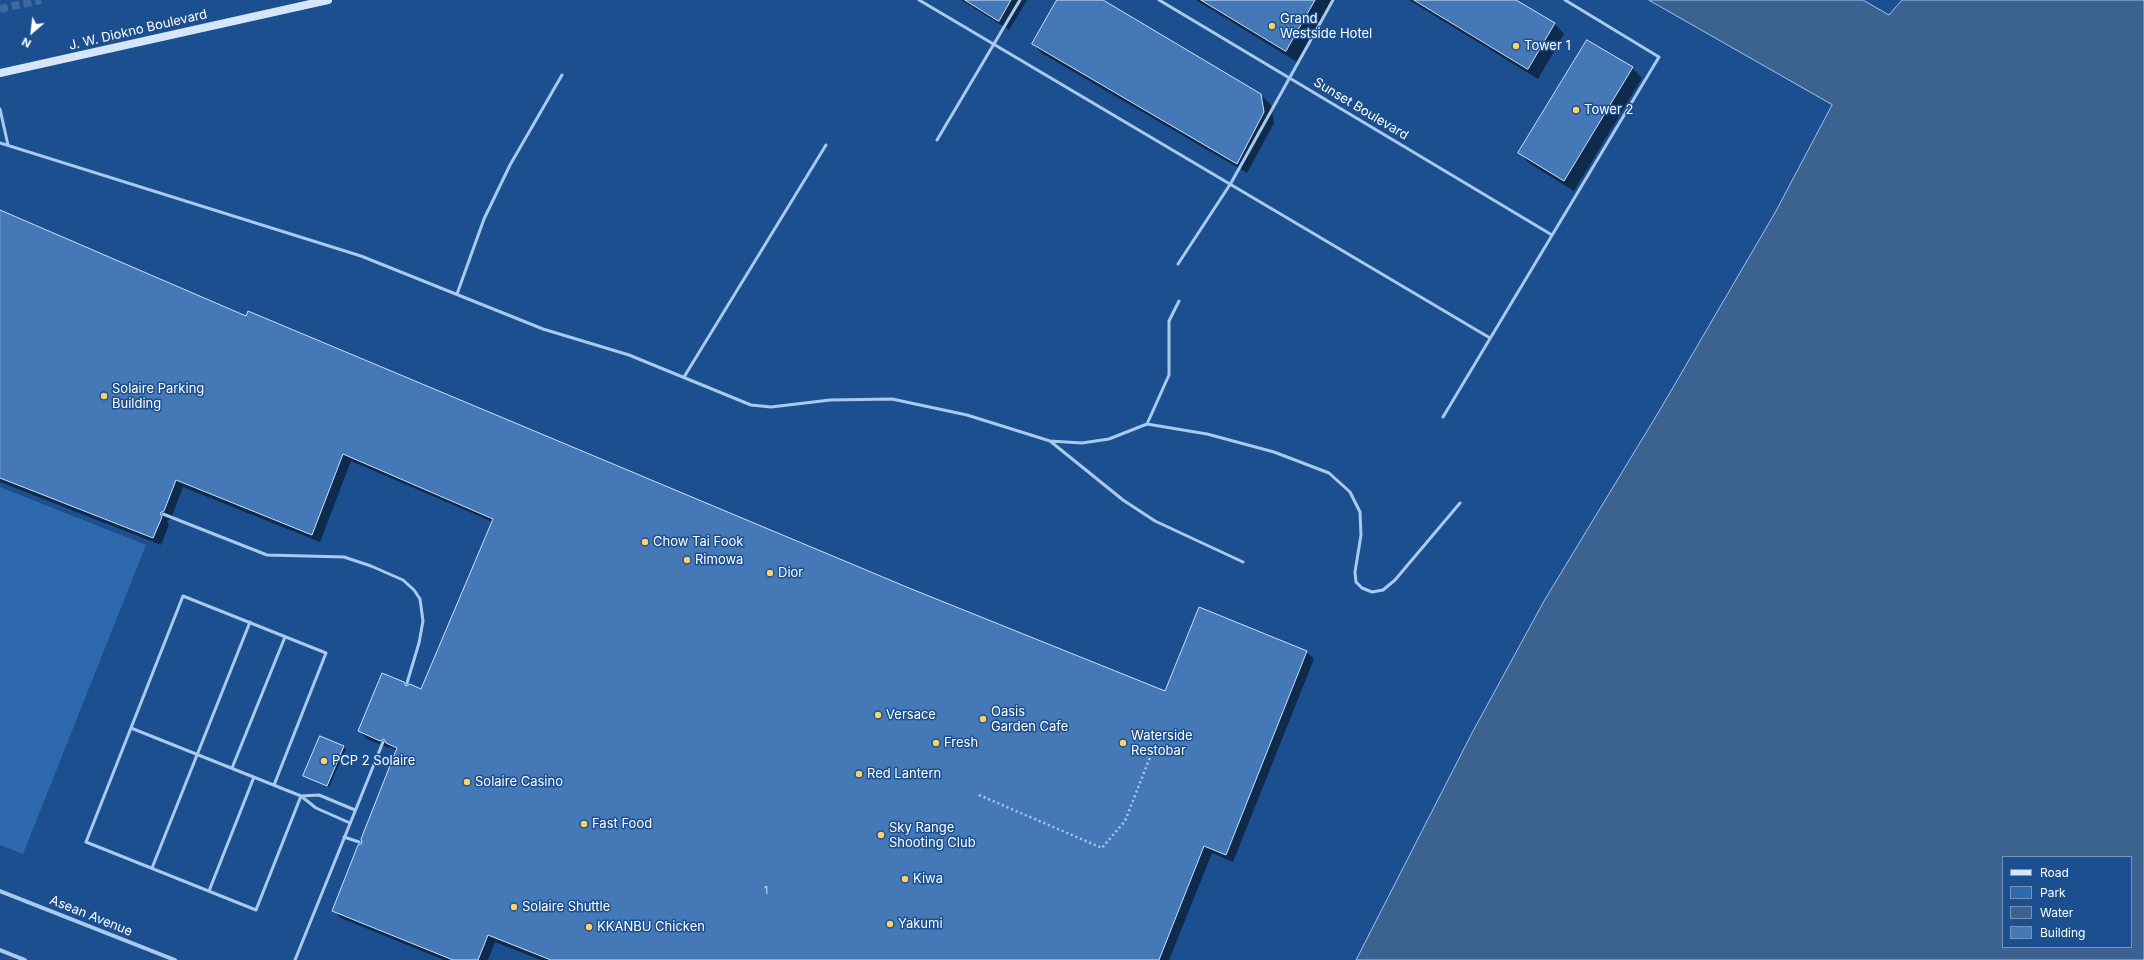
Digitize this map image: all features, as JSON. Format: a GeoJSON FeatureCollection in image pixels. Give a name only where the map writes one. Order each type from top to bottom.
{"type":"FeatureCollection","features":[{"type":"Feature","properties":{"kind":"street","name":"J. W. Diokno Boulevard"},"geometry":{"type":"LineString","coordinates":[[0,73],[328,0]]}},
{"type":"Feature","properties":{"kind":"street","name":"Asean Avenue"},"geometry":{"type":"LineString","coordinates":[[0,891],[175,960]]}},
{"type":"Feature","properties":{"kind":"street"},"geometry":{"type":"LineString","coordinates":[[0,950],[25,960]]}},
{"type":"Feature","properties":{"kind":"lane"},"geometry":{"type":"LineString","coordinates":[[919,0],[1490,338]]}},
{"type":"Feature","properties":{"kind":"lane"},"geometry":{"type":"LineString","coordinates":[[937,140],[1020,0]]}},
{"type":"Feature","properties":{"kind":"lane","name":"Sunset Boulevard"},"geometry":{"type":"LineString","coordinates":[[1159,0],[1552,235]]}},
{"type":"Feature","properties":{"kind":"lane"},"geometry":{"type":"LineString","coordinates":[[1178,264],[1232,184],[1333,0]]}},
{"type":"Feature","properties":{"kind":"lane"},"geometry":{"type":"LineString","coordinates":[[1443,417],[1658,57],[1565,0]]}},
{"type":"Feature","properties":{"kind":"lane"},"geometry":{"type":"LineString","coordinates":[[457,294],[484,220],[510,165],[562,75]]}},
{"type":"Feature","properties":{"kind":"lane"},"geometry":{"type":"LineString","coordinates":[[0,109],[8,144]]}},
{"type":"Feature","properties":{"kind":"lane"},"geometry":{"type":"LineString","coordinates":[[0,143],[8,144],[197,206],[361,256],[544,329],[629,355],[751,405],[771,407],[830,400],[892,399],[967,415],[1050,441],[1082,443],[1109,439],[1147,424],[1207,434],[1274,452],[1329,473],[1350,492],[1360,512],[1360,535],[1356,582],[1362,588],[1372,592],[1383,590],[1395,580],[1460,503]]}},
{"type":"Feature","properties":{"kind":"lane"},"geometry":{"type":"LineString","coordinates":[[684,377],[826,145]]}},
{"type":"Feature","properties":{"kind":"lane"},"geometry":{"type":"LineString","coordinates":[[1147,424],[1169,375],[1169,321],[1178,300]]}},
{"type":"Feature","properties":{"kind":"lane"},"geometry":{"type":"LineString","coordinates":[[1050,441],[1123,500],[1148,517],[1243,562]]}},
{"type":"Feature","properties":{"kind":"lane"},"geometry":{"type":"LineString","coordinates":[[163,514],[267,555],[344,557],[371,566],[403,580],[414,590],[420,599],[423,621],[420,643],[407,683]]}},
{"type":"Feature","properties":{"kind":"lane"},"geometry":{"type":"LineString","coordinates":[[274,785],[326,653],[183,596],[86,842],[256,910],[301,796]]}},
{"type":"Feature","properties":{"kind":"lane"},"geometry":{"type":"LineString","coordinates":[[152,868],[250,622]]}},
{"type":"Feature","properties":{"kind":"lane"},"geometry":{"type":"LineString","coordinates":[[232,768],[286,636]]}},
{"type":"Feature","properties":{"kind":"lane"},"geometry":{"type":"LineString","coordinates":[[131,728],[301,796],[316,808],[350,823]]}},
{"type":"Feature","properties":{"kind":"lane"},"geometry":{"type":"LineString","coordinates":[[295,960],[383,742]]}},
{"type":"Feature","properties":{"kind":"lane"},"geometry":{"type":"LineString","coordinates":[[209,891],[254,777]]}},
{"type":"Feature","properties":{"kind":"lane"},"geometry":{"type":"LineString","coordinates":[[301,796],[319,795],[355,810]]}},
{"type":"Feature","properties":{"kind":"lane"},"geometry":{"type":"LineString","coordinates":[[344,837],[359,842]]}},
{"type":"Feature","properties":{"kind":"path"},"geometry":{"type":"LineString","coordinates":[[979,795],[1102,848],[1125,821],[1156,742]]}},
{"type":"Feature","properties":{"kind":"green space"},"geometry":{"type":"Polygon","coordinates":[[[0,487],[146,545],[23,854],[0,845],[0,487]]]}},
{"type":"Feature","properties":{"kind":"water"},"geometry":{"type":"Polygon","coordinates":[[[1649,0],[1863,0],[1889,15],[1902,0],[2144,0],[2144,960],[1356,960],[1472,733],[1544,601],[1661,408],[1776,211],[1832,105],[1649,0]]]}},
{"type":"Feature","properties":{"kind":"building"},"geometry":{"type":"Polygon","coordinates":[[[965,0],[1011,0],[999,21],[965,0]]]}},
{"type":"Feature","properties":{"kind":"building"},"geometry":{"type":"Polygon","coordinates":[[[1057,0],[1103,0],[1261,94],[1264,112],[1237,164],[1032,44],[1057,0]]]}},
{"type":"Feature","properties":{"kind":"building","name":"Grand Westside Hotel"},"geometry":{"type":"Polygon","coordinates":[[[1201,0],[1315,0],[1286,51],[1201,0]]]}},
{"type":"Feature","properties":{"kind":"building","name":"Tower 1"},"geometry":{"type":"Polygon","coordinates":[[[1414,0],[1516,0],[1555,23],[1528,69],[1414,0]]]}},
{"type":"Feature","properties":{"kind":"building","name":"Tower 2"},"geometry":{"type":"Polygon","coordinates":[[[1587,40],[1633,67],[1564,181],[1518,153],[1587,40]]]}},
{"type":"Feature","properties":{"kind":"building"},"geometry":{"type":"Polygon","coordinates":[[[0,210],[246,316],[248,311],[909,588],[1165,691],[1199,607],[1307,651],[1226,855],[1204,846],[1159,960],[551,960],[488,935],[478,960],[453,960],[332,911],[358,845],[362,843],[361,839],[397,748],[386,743],[384,739],[380,741],[358,731],[382,673],[404,682],[406,686],[410,684],[421,689],[493,519],[343,454],[312,535],[176,480],[164,511],[160,513],[162,517],[153,538],[0,478],[0,210]]]}},
{"type":"Feature","properties":{"kind":"building","name":"PCP 2 Solaire"},"geometry":{"type":"Polygon","coordinates":[[[320,736],[344,746],[327,786],[303,776],[320,736]]]}},
{"type":"Feature","properties":{"kind":"tunnel"},"geometry":{"type":"LineString","coordinates":[[0,9],[41,0]]}},
{"type":"Feature","properties":{"kind":"place","name":"Grand Westside Hotel"},"geometry":{"type":"Point","coordinates":[1272,26]}},
{"type":"Feature","properties":{"kind":"place","name":"Tower 1"},"geometry":{"type":"Point","coordinates":[1516,46]}},
{"type":"Feature","properties":{"kind":"place","name":"Tower 2"},"geometry":{"type":"Point","coordinates":[1576,110]}},
{"type":"Feature","properties":{"kind":"place","name":"Solaire Parking Building"},"geometry":{"type":"Point","coordinates":[104,396]}},
{"type":"Feature","properties":{"kind":"place","name":"Chow Tai Fook"},"geometry":{"type":"Point","coordinates":[645,542]}},
{"type":"Feature","properties":{"kind":"place","name":"Rimowa"},"geometry":{"type":"Point","coordinates":[687,560]}},
{"type":"Feature","properties":{"kind":"place","name":"Dior"},"geometry":{"type":"Point","coordinates":[770,573]}},
{"type":"Feature","properties":{"kind":"place","name":"Versace"},"geometry":{"type":"Point","coordinates":[878,715]}},
{"type":"Feature","properties":{"kind":"place","name":"Oasis Garden Cafe"},"geometry":{"type":"Point","coordinates":[983,719]}},
{"type":"Feature","properties":{"kind":"place","name":"Fresh"},"geometry":{"type":"Point","coordinates":[936,743]}},
{"type":"Feature","properties":{"kind":"place","name":"Waterside Restobar"},"geometry":{"type":"Point","coordinates":[1123,743]}},
{"type":"Feature","properties":{"kind":"place","name":"PCP 2 Solaire"},"geometry":{"type":"Point","coordinates":[324,761]}},
{"type":"Feature","properties":{"kind":"place","name":"Red Lantern"},"geometry":{"type":"Point","coordinates":[859,774]}},
{"type":"Feature","properties":{"kind":"place","name":"Solaire Casino"},"geometry":{"type":"Point","coordinates":[467,782]}},
{"type":"Feature","properties":{"kind":"place","name":"Fast Food"},"geometry":{"type":"Point","coordinates":[584,824]}},
{"type":"Feature","properties":{"kind":"place","name":"Sky Range Shooting Club"},"geometry":{"type":"Point","coordinates":[881,835]}},
{"type":"Feature","properties":{"kind":"place","name":"Kiwa"},"geometry":{"type":"Point","coordinates":[905,879]}},
{"type":"Feature","properties":{"kind":"place","name":"Solaire Shuttle"},"geometry":{"type":"Point","coordinates":[514,907]}},
{"type":"Feature","properties":{"kind":"place","name":"Yakumi"},"geometry":{"type":"Point","coordinates":[890,924]}},
{"type":"Feature","properties":{"kind":"place","name":"KKANBU Chicken"},"geometry":{"type":"Point","coordinates":[589,927]}}]}
